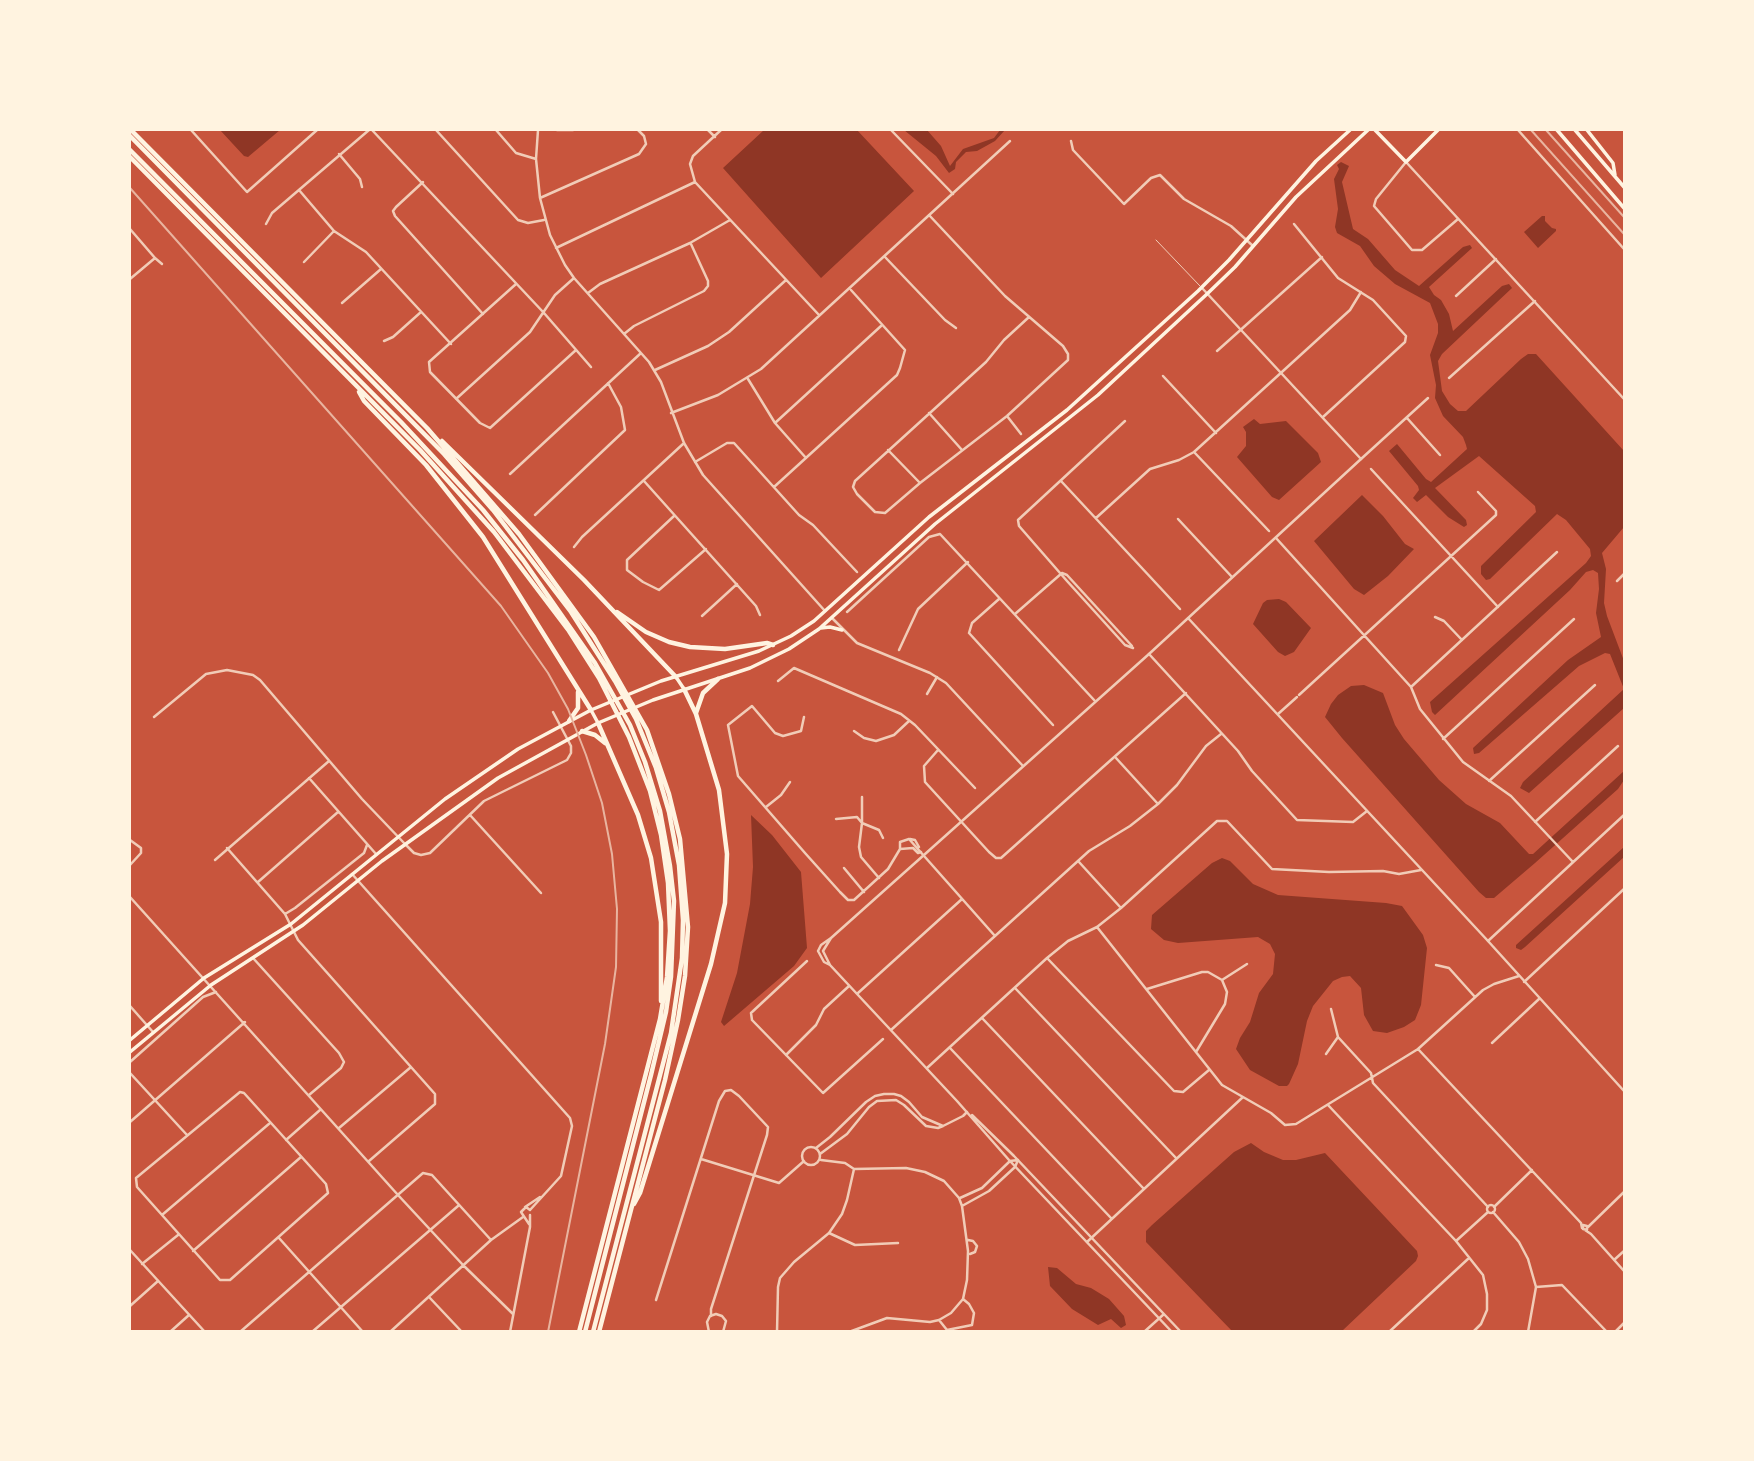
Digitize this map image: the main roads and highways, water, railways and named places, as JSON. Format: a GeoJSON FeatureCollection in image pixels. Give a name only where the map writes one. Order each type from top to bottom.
{"type":"FeatureCollection","features":[{"type":"Feature","properties":{"kind":"highway"},"geometry":{"type":"LineString","coordinates":[[131,130],[427,428],[487,483],[676,677]]}},
{"type":"Feature","properties":{"kind":"highway"},"geometry":{"type":"LineString","coordinates":[[130,136],[444,454],[494,510],[571,612],[608,669],[636,719],[656,768],[669,812],[679,865],[683,920],[680,969],[671,1033],[593,1332]]}},
{"type":"Feature","properties":{"kind":"highway"},"geometry":{"type":"LineString","coordinates":[[130,150],[401,422],[483,510],[523,559],[595,663],[630,725],[645,762],[660,811],[670,866],[674,901],[671,977],[666,1013],[651,1075],[582,1332]]}},
{"type":"Feature","properties":{"kind":"highway"},"geometry":{"type":"LineString","coordinates":[[130,157],[420,450],[494,532],[569,631],[599,678],[629,737],[650,791],[661,835],[668,883],[670,931],[660,1019],[582,1332]]}},
{"type":"Feature","properties":{"kind":"highway"},"geometry":{"type":"LineString","coordinates":[[352,383],[364,401],[426,464],[483,537],[591,710]]}},
{"type":"Feature","properties":{"kind":"highway"},"geometry":{"type":"LineString","coordinates":[[427,428],[519,534],[594,637],[647,730],[669,794],[680,839],[688,926],[685,976],[678,1020],[665,1080],[599,1332]]}},
{"type":"Feature","properties":{"kind":"highway"},"geometry":{"type":"LineString","coordinates":[[611,608],[646,632],[679,644],[715,650],[767,643],[773,645]]}},
{"type":"Feature","properties":{"kind":"highway"},"geometry":{"type":"LineString","coordinates":[[695,714],[703,693],[718,679]]}},
{"type":"Feature","properties":{"kind":"highway"},"geometry":{"type":"LineString","coordinates":[[630,1211],[640,1193],[708,974],[725,903],[727,854],[722,805],[715,769],[684,690]]}},
{"type":"Feature","properties":{"kind":"highway"},"geometry":{"type":"LineString","coordinates":[[569,721],[578,708],[578,691]]}},
{"type":"Feature","properties":{"kind":"highway"},"geometry":{"type":"LineString","coordinates":[[598,723],[638,815],[656,884],[662,939],[660,1019]]}},
{"type":"Feature","properties":{"kind":"highway"},"geometry":{"type":"LineString","coordinates":[[584,730],[607,745]]}},
{"type":"Feature","properties":{"kind":"main road"},"geometry":{"type":"LineString","coordinates":[[130,1040],[204,978],[291,924],[376,854],[487,769],[550,731],[600,706],[645,687],[773,645],[797,633],[929,517],[1067,410],[1202,288],[1316,161],[1350,130]]}},
{"type":"Feature","properties":{"kind":"main road"},"geometry":{"type":"LineString","coordinates":[[130,1052],[211,985],[294,930],[483,787],[555,744],[598,723],[762,663],[819,629],[935,524],[1073,417],[1208,294],[1296,197],[1368,130]]}},
{"type":"Feature","properties":{"kind":"main road"},"geometry":{"type":"LineString","coordinates":[[1376,130],[1406,162],[1438,130]]}},
{"type":"Feature","properties":{"kind":"main road"},"geometry":{"type":"LineString","coordinates":[[1557,130],[1625,208]]}},
{"type":"Feature","properties":{"kind":"main road"},"geometry":{"type":"LineString","coordinates":[[1575,130],[1625,187]]}},
{"type":"Feature","properties":{"kind":"main road"},"geometry":{"type":"LineString","coordinates":[[1587,130],[1613,163],[1616,177]]}},
{"type":"Feature","properties":{"kind":"main road"},"geometry":{"type":"LineString","coordinates":[[825,611],[832,618]]}},
{"type":"Feature","properties":{"kind":"main road"},"geometry":{"type":"LineString","coordinates":[[819,629],[830,627],[842,630]]}},
{"type":"Feature","properties":{"kind":"main road"},"geometry":{"type":"LineString","coordinates":[[676,677],[684,690]]}},
{"type":"Feature","properties":{"kind":"main road"},"geometry":{"type":"LineString","coordinates":[[591,710],[598,723]]}},
{"type":"Feature","properties":{"kind":"railway"},"geometry":{"type":"LineString","coordinates":[[1531,130],[1624,234]]}},
{"type":"Feature","properties":{"kind":"railway"},"geometry":{"type":"LineString","coordinates":[[1546,130],[1624,217]]}},
{"type":"Feature","properties":{"kind":"railway"},"geometry":{"type":"LineString","coordinates":[[130,188],[501,606],[548,673],[568,709],[586,755],[602,803],[612,854],[617,909],[616,967],[605,1044],[548,1332]]}}]}
